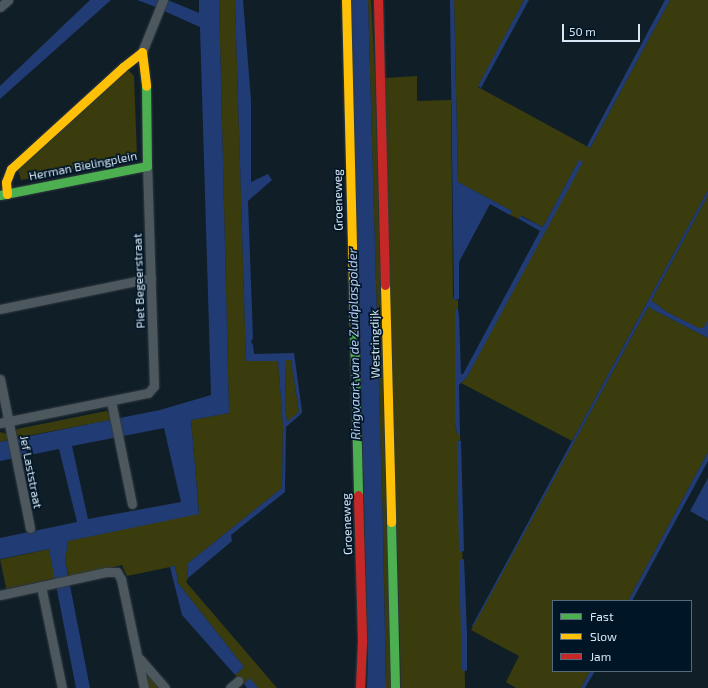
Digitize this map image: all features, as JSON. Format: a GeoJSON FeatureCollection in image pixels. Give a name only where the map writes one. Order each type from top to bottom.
{"type":"FeatureCollection","features":[{"type":"Feature","properties":{"kind":"street"},"geometry":{"type":"LineString","coordinates":[[0,7],[8,0]]}},
{"type":"Feature","properties":{"kind":"street","name":"Herman Bielingplein"},"geometry":{"type":"LineString","coordinates":[[142,52],[146,74],[147,166],[4,194],[6,182],[11,169],[123,67],[142,52],[163,0]]}},
{"type":"Feature","properties":{"kind":"street","name":"Groeneweg"},"geometry":{"type":"LineString","coordinates":[[346,0],[362,642],[360,688]]}},
{"type":"Feature","properties":{"kind":"street","name":"Westringdijk"},"geometry":{"type":"LineString","coordinates":[[378,0],[395,688]]}},
{"type":"Feature","properties":{"kind":"street","name":"Piet Begeerstraat"},"geometry":{"type":"LineString","coordinates":[[110,401],[148,393],[154,386],[147,166]]}},
{"type":"Feature","properties":{"kind":"street"},"geometry":{"type":"LineString","coordinates":[[0,309],[151,278]]}},
{"type":"Feature","properties":{"kind":"street","name":"Jef Laststraat"},"geometry":{"type":"LineString","coordinates":[[0,379],[4,422],[11,434],[30,528]]}},
{"type":"Feature","properties":{"kind":"street"},"geometry":{"type":"LineString","coordinates":[[4,422],[110,401],[132,504]]}},
{"type":"Feature","properties":{"kind":"street"},"geometry":{"type":"LineString","coordinates":[[0,595],[75,578],[106,572],[117,572],[121,579],[139,658],[144,688]]}},
{"type":"Feature","properties":{"kind":"street"},"geometry":{"type":"LineString","coordinates":[[41,586],[62,688]]}},
{"type":"Feature","properties":{"kind":"street"},"geometry":{"type":"LineString","coordinates":[[139,658],[165,688]]}},
{"type":"Feature","properties":{"kind":"street"},"geometry":{"type":"LineString","coordinates":[[230,688],[238,681]]}},
{"type":"Feature","properties":{"kind":"shaded area"},"geometry":{"type":"Polygon","coordinates":[[[219,0],[235,0],[246,361],[278,360],[283,426],[282,488],[187,564],[188,578],[186,582],[277,688],[258,688],[250,679],[244,684],[235,675],[244,667],[178,583],[175,566],[127,576],[122,565],[69,577],[65,560],[68,541],[199,513],[191,420],[229,413],[219,0]]]}},
{"type":"Feature","properties":{"kind":"shaded area"},"geometry":{"type":"Polygon","coordinates":[[[368,0],[371,0],[375,74],[391,688],[386,688],[368,0]]]}},
{"type":"Feature","properties":{"kind":"shaded area"},"geometry":{"type":"Polygon","coordinates":[[[454,0],[524,0],[478,87],[590,148],[670,0],[708,0],[708,190],[572,441],[461,383],[467,377],[579,160],[543,227],[522,216],[519,219],[508,214],[511,214],[512,211],[458,182],[454,0]]]}},
{"type":"Feature","properties":{"kind":"shaded area"},"geometry":{"type":"Polygon","coordinates":[[[128,70],[134,76],[137,156],[21,180],[18,170],[128,70]]]}},
{"type":"Feature","properties":{"kind":"shaded area"},"geometry":{"type":"Polygon","coordinates":[[[417,76],[417,101],[451,100],[453,297],[455,300],[458,300],[458,309],[455,309],[455,422],[457,434],[460,434],[465,688],[401,688],[384,78],[417,76]]]}},
{"type":"Feature","properties":{"kind":"shaded area"},"geometry":{"type":"Polygon","coordinates":[[[708,195],[708,329],[700,329],[667,312],[652,301],[652,299],[708,195]]]}},
{"type":"Feature","properties":{"kind":"shaded area"},"geometry":{"type":"Polygon","coordinates":[[[648,307],[708,338],[708,452],[629,600],[552,600],[552,672],[589,672],[581,688],[516,688],[506,682],[519,656],[471,630],[648,307]]]}},
{"type":"Feature","properties":{"kind":"shaded area"},"geometry":{"type":"Polygon","coordinates":[[[286,360],[291,360],[299,412],[287,423],[285,406],[286,360]]]}},
{"type":"Feature","properties":{"kind":"shaded area"},"geometry":{"type":"Polygon","coordinates":[[[106,411],[109,413],[111,420],[16,438],[14,433],[17,429],[106,411]]]}},
{"type":"Feature","properties":{"kind":"shaded area"},"geometry":{"type":"Polygon","coordinates":[[[0,432],[7,434],[8,440],[0,442],[0,432]]]}},
{"type":"Feature","properties":{"kind":"shaded area"},"geometry":{"type":"Polygon","coordinates":[[[49,549],[55,578],[6,589],[0,559],[49,549]]]}},
{"type":"Feature","properties":{"kind":"shaded area"},"geometry":{"type":"Polygon","coordinates":[[[149,676],[161,688],[148,688],[146,679],[149,676]]]}},
{"type":"Feature","properties":{"kind":"water"},"geometry":{"type":"Polygon","coordinates":[[[90,0],[111,0],[0,99],[0,86],[90,0]]]}},
{"type":"Feature","properties":{"kind":"water"},"geometry":{"type":"Polygon","coordinates":[[[137,0],[159,0],[156,7],[137,0]]]}},
{"type":"Feature","properties":{"kind":"water"},"geometry":{"type":"Polygon","coordinates":[[[168,0],[199,13],[199,0],[219,0],[229,413],[191,420],[199,514],[68,541],[65,560],[90,688],[76,688],[49,549],[0,559],[0,538],[77,522],[59,449],[0,461],[0,442],[160,410],[211,395],[200,27],[164,11],[168,0]],[[164,428],[72,446],[88,519],[181,502],[164,428]]]}},
{"type":"Feature","properties":{"kind":"water"},"geometry":{"type":"Polygon","coordinates":[[[235,0],[243,0],[251,100],[251,182],[268,174],[272,180],[248,201],[253,338],[251,342],[253,345],[254,354],[294,353],[302,411],[301,414],[286,427],[285,492],[231,535],[232,541],[188,578],[187,564],[282,488],[283,426],[278,361],[246,361],[235,0]],[[286,360],[285,406],[287,422],[299,412],[291,360],[286,360]]]}},
{"type":"Feature","properties":{"kind":"water"},"geometry":{"type":"Polygon","coordinates":[[[351,0],[368,0],[386,688],[367,688],[368,657],[351,0]]]}},
{"type":"Feature","properties":{"kind":"water"},"geometry":{"type":"Polygon","coordinates":[[[450,0],[454,0],[458,182],[512,211],[511,214],[508,214],[490,204],[459,262],[459,299],[454,300],[450,0]]]}},
{"type":"Feature","properties":{"kind":"water"},"geometry":{"type":"Polygon","coordinates":[[[524,0],[529,0],[481,88],[478,86],[524,0]]]}},
{"type":"Feature","properties":{"kind":"water"},"geometry":{"type":"Polygon","coordinates":[[[665,0],[670,0],[590,148],[587,146],[665,0]]]}},
{"type":"Feature","properties":{"kind":"water"},"geometry":{"type":"Polygon","coordinates":[[[579,160],[583,162],[467,377],[459,385],[460,434],[457,434],[455,422],[455,309],[458,309],[459,315],[461,374],[463,374],[540,231],[519,219],[520,216],[543,227],[579,160]]]}},
{"type":"Feature","properties":{"kind":"water"},"geometry":{"type":"Polygon","coordinates":[[[708,190],[708,195],[652,301],[667,312],[699,328],[703,328],[708,320],[708,338],[648,307],[473,627],[472,626],[708,190]]]}},
{"type":"Feature","properties":{"kind":"water"},"geometry":{"type":"Polygon","coordinates":[[[457,441],[461,441],[464,551],[459,552],[457,441]]]}},
{"type":"Feature","properties":{"kind":"water"},"geometry":{"type":"Polygon","coordinates":[[[708,452],[708,461],[633,600],[629,600],[708,452]]]}},
{"type":"Feature","properties":{"kind":"water"},"geometry":{"type":"Polygon","coordinates":[[[708,478],[708,521],[690,511],[708,478]]]}},
{"type":"Feature","properties":{"kind":"water"},"geometry":{"type":"Polygon","coordinates":[[[464,559],[467,634],[467,670],[465,671],[462,670],[459,561],[464,559]]]}},
{"type":"Feature","properties":{"kind":"water"},"geometry":{"type":"Polygon","coordinates":[[[175,566],[178,583],[244,667],[235,675],[182,615],[170,567],[175,566]]]}},
{"type":"Feature","properties":{"kind":"water"},"geometry":{"type":"Polygon","coordinates":[[[589,672],[594,672],[585,688],[581,688],[589,672]]]}},
{"type":"Feature","properties":{"kind":"water"},"geometry":{"type":"Polygon","coordinates":[[[250,678],[258,688],[247,688],[244,684],[250,678]]]}},
{"type":"Feature","properties":{"kind":"traffic: fast"},"geometry":{"type":"LineString","coordinates":[[0,195],[147,166],[146,86]]}},
{"type":"Feature","properties":{"kind":"traffic: fast"},"geometry":{"type":"LineString","coordinates":[[354,328],[358,495]]}},
{"type":"Feature","properties":{"kind":"traffic: fast"},"geometry":{"type":"LineString","coordinates":[[391,522],[395,688]]}},
{"type":"Feature","properties":{"kind":"traffic: slow"},"geometry":{"type":"LineString","coordinates":[[346,0],[354,328]]}},
{"type":"Feature","properties":{"kind":"traffic: slow"},"geometry":{"type":"LineString","coordinates":[[7,194],[6,182],[11,169],[123,67],[142,52],[146,86]]}},
{"type":"Feature","properties":{"kind":"traffic: slow"},"geometry":{"type":"LineString","coordinates":[[385,285],[391,522]]}},
{"type":"Feature","properties":{"kind":"traffic: jam"},"geometry":{"type":"LineString","coordinates":[[378,0],[385,285]]}},
{"type":"Feature","properties":{"kind":"traffic: jam"},"geometry":{"type":"LineString","coordinates":[[358,495],[362,642],[360,688]]}},
{"type":"Feature","properties":{"kind":"water label","name":"Ringvaart van de Zuidplaspolder"},"geometry":{"type":"Point","coordinates":[354,344]}}]}
